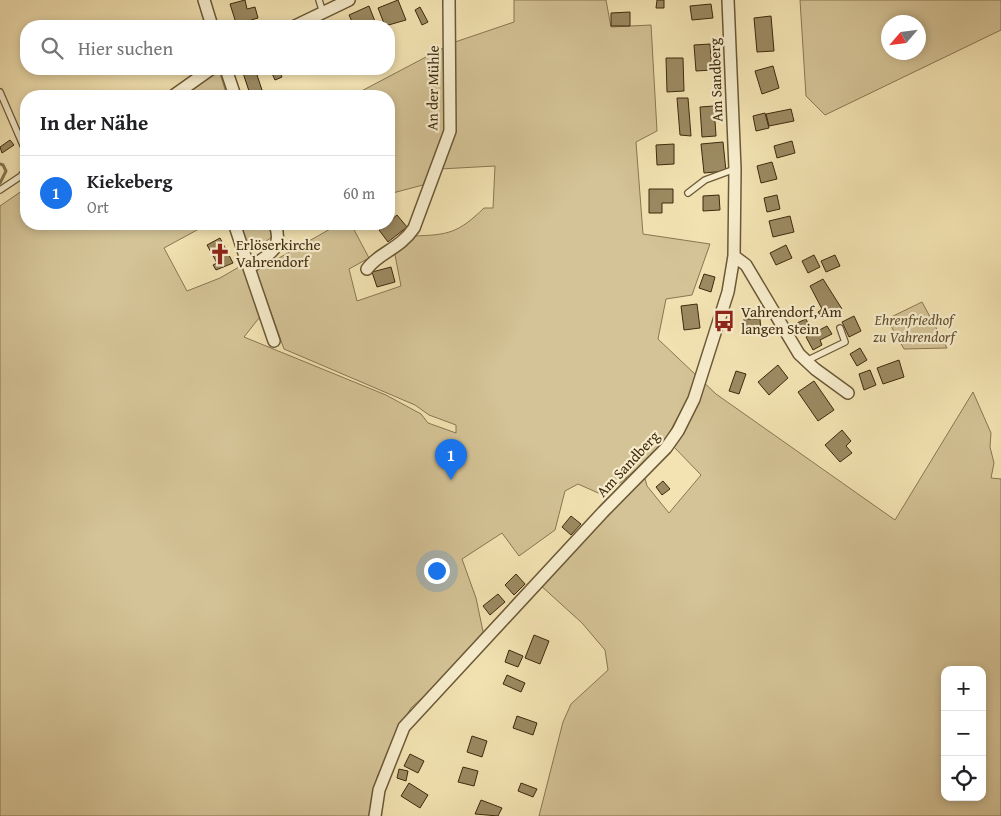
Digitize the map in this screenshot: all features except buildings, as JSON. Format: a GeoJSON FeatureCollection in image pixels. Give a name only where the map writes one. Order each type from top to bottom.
{"type":"FeatureCollection","features":[{"type":"Feature","properties":{"kind":"street"},"geometry":{"type":"LineString","coordinates":[[204,0],[210,20]]}},
{"type":"Feature","properties":{"kind":"street"},"geometry":{"type":"LineString","coordinates":[[308,20],[349,0]]}},
{"type":"Feature","properties":{"kind":"street","name":"An der Mühle"},"geometry":{"type":"LineString","coordinates":[[367,269],[372,262],[392,251],[407,239],[414,228],[450,131],[449,0]]}},
{"type":"Feature","properties":{"kind":"street","name":"Am Sandberg"},"geometry":{"type":"LineString","coordinates":[[375,816],[379,790],[404,727],[603,512],[666,448],[678,431],[700,385],[714,332],[728,292],[734,256],[735,169],[728,0]]}},
{"type":"Feature","properties":{"kind":"street"},"geometry":{"type":"LineString","coordinates":[[181,90],[203,75]]}},
{"type":"Feature","properties":{"kind":"street"},"geometry":{"type":"LineString","coordinates":[[228,75],[233,90]]}},
{"type":"Feature","properties":{"kind":"street"},"geometry":{"type":"LineString","coordinates":[[236,230],[274,341]]}},
{"type":"Feature","properties":{"kind":"street"},"geometry":{"type":"LineString","coordinates":[[249,268],[274,251],[279,236],[277,230]]}},
{"type":"Feature","properties":{"kind":"street"},"geometry":{"type":"LineString","coordinates":[[734,256],[746,264],[799,354],[848,393]]}},
{"type":"Feature","properties":{"kind":"lane"},"geometry":{"type":"LineString","coordinates":[[319,0],[323,13]]}},
{"type":"Feature","properties":{"kind":"lane"},"geometry":{"type":"LineString","coordinates":[[0,92],[20,138]]}},
{"type":"Feature","properties":{"kind":"lane"},"geometry":{"type":"LineString","coordinates":[[688,194],[706,180],[735,169]]}},
{"type":"Feature","properties":{"kind":"lane"},"geometry":{"type":"LineString","coordinates":[[0,190],[20,176]]}},
{"type":"Feature","properties":{"kind":"lane"},"geometry":{"type":"LineString","coordinates":[[806,361],[844,342],[840,328]]}},
{"type":"Feature","properties":{"kind":"green space"},"geometry":{"type":"Polygon","coordinates":[[[514,0],[606,0],[611,27],[651,25],[657,131],[636,142],[643,234],[710,244],[692,295],[666,299],[658,339],[716,394],[895,520],[973,392],[991,433],[990,447],[994,463],[991,478],[1001,479],[1001,816],[539,816],[563,722],[571,704],[608,670],[605,650],[582,623],[539,584],[644,475],[647,486],[669,513],[701,475],[674,447],[700,395],[693,389],[661,448],[605,496],[578,484],[565,491],[555,530],[519,556],[502,533],[462,559],[476,598],[484,636],[467,657],[411,708],[401,724],[377,777],[370,816],[0,816],[0,206],[20,192],[20,230],[197,230],[164,248],[187,291],[220,278],[244,264],[263,313],[244,337],[386,395],[421,414],[428,423],[456,433],[456,425],[429,415],[415,405],[284,349],[256,271],[328,230],[354,230],[369,258],[349,269],[357,301],[401,286],[395,255],[413,236],[436,235],[452,231],[467,223],[484,208],[493,208],[495,166],[440,169],[455,132],[455,42],[514,22],[514,0]]]}},
{"type":"Feature","properties":{"kind":"green space"},"geometry":{"type":"Polygon","coordinates":[[[800,0],[1001,0],[1001,30],[825,115],[806,96],[800,0]]]}},
{"type":"Feature","properties":{"kind":"green space"},"geometry":{"type":"Polygon","coordinates":[[[443,48],[445,132],[423,185],[395,192],[395,90],[363,90],[443,48]]]}},
{"type":"Feature","properties":{"kind":"green space"},"geometry":{"type":"Polygon","coordinates":[[[211,75],[221,75],[225,90],[188,90],[211,75]]]}},
{"type":"Feature","properties":{"kind":"green space"},"geometry":{"type":"Polygon","coordinates":[[[240,230],[270,230],[272,237],[248,254],[240,230]]]}},
{"type":"Feature","properties":{"kind":"green space","name":"Ehrenfriedhof zu Vahrendorf"},"geometry":{"type":"Polygon","coordinates":[[[922,302],[947,348],[904,349],[887,319],[922,302]]]}},
{"type":"Feature","properties":{"kind":"waterway"},"geometry":{"type":"LineString","coordinates":[[0,164],[3,165],[6,171],[0,183]]}},
{"type":"Feature","properties":{"kind":"place","name":"Erlöserkirche Vahrendorf"},"geometry":{"type":"Point","coordinates":[220,254]}},
{"type":"Feature","properties":{"kind":"place","name":"Vahrendorf, Am langen Stein"},"geometry":{"type":"Point","coordinates":[724,321]}},
{"type":"Feature","properties":{"kind":"place","name":"Kiekeberg"},"geometry":{"type":"Point","coordinates":[451,480]}}]}
